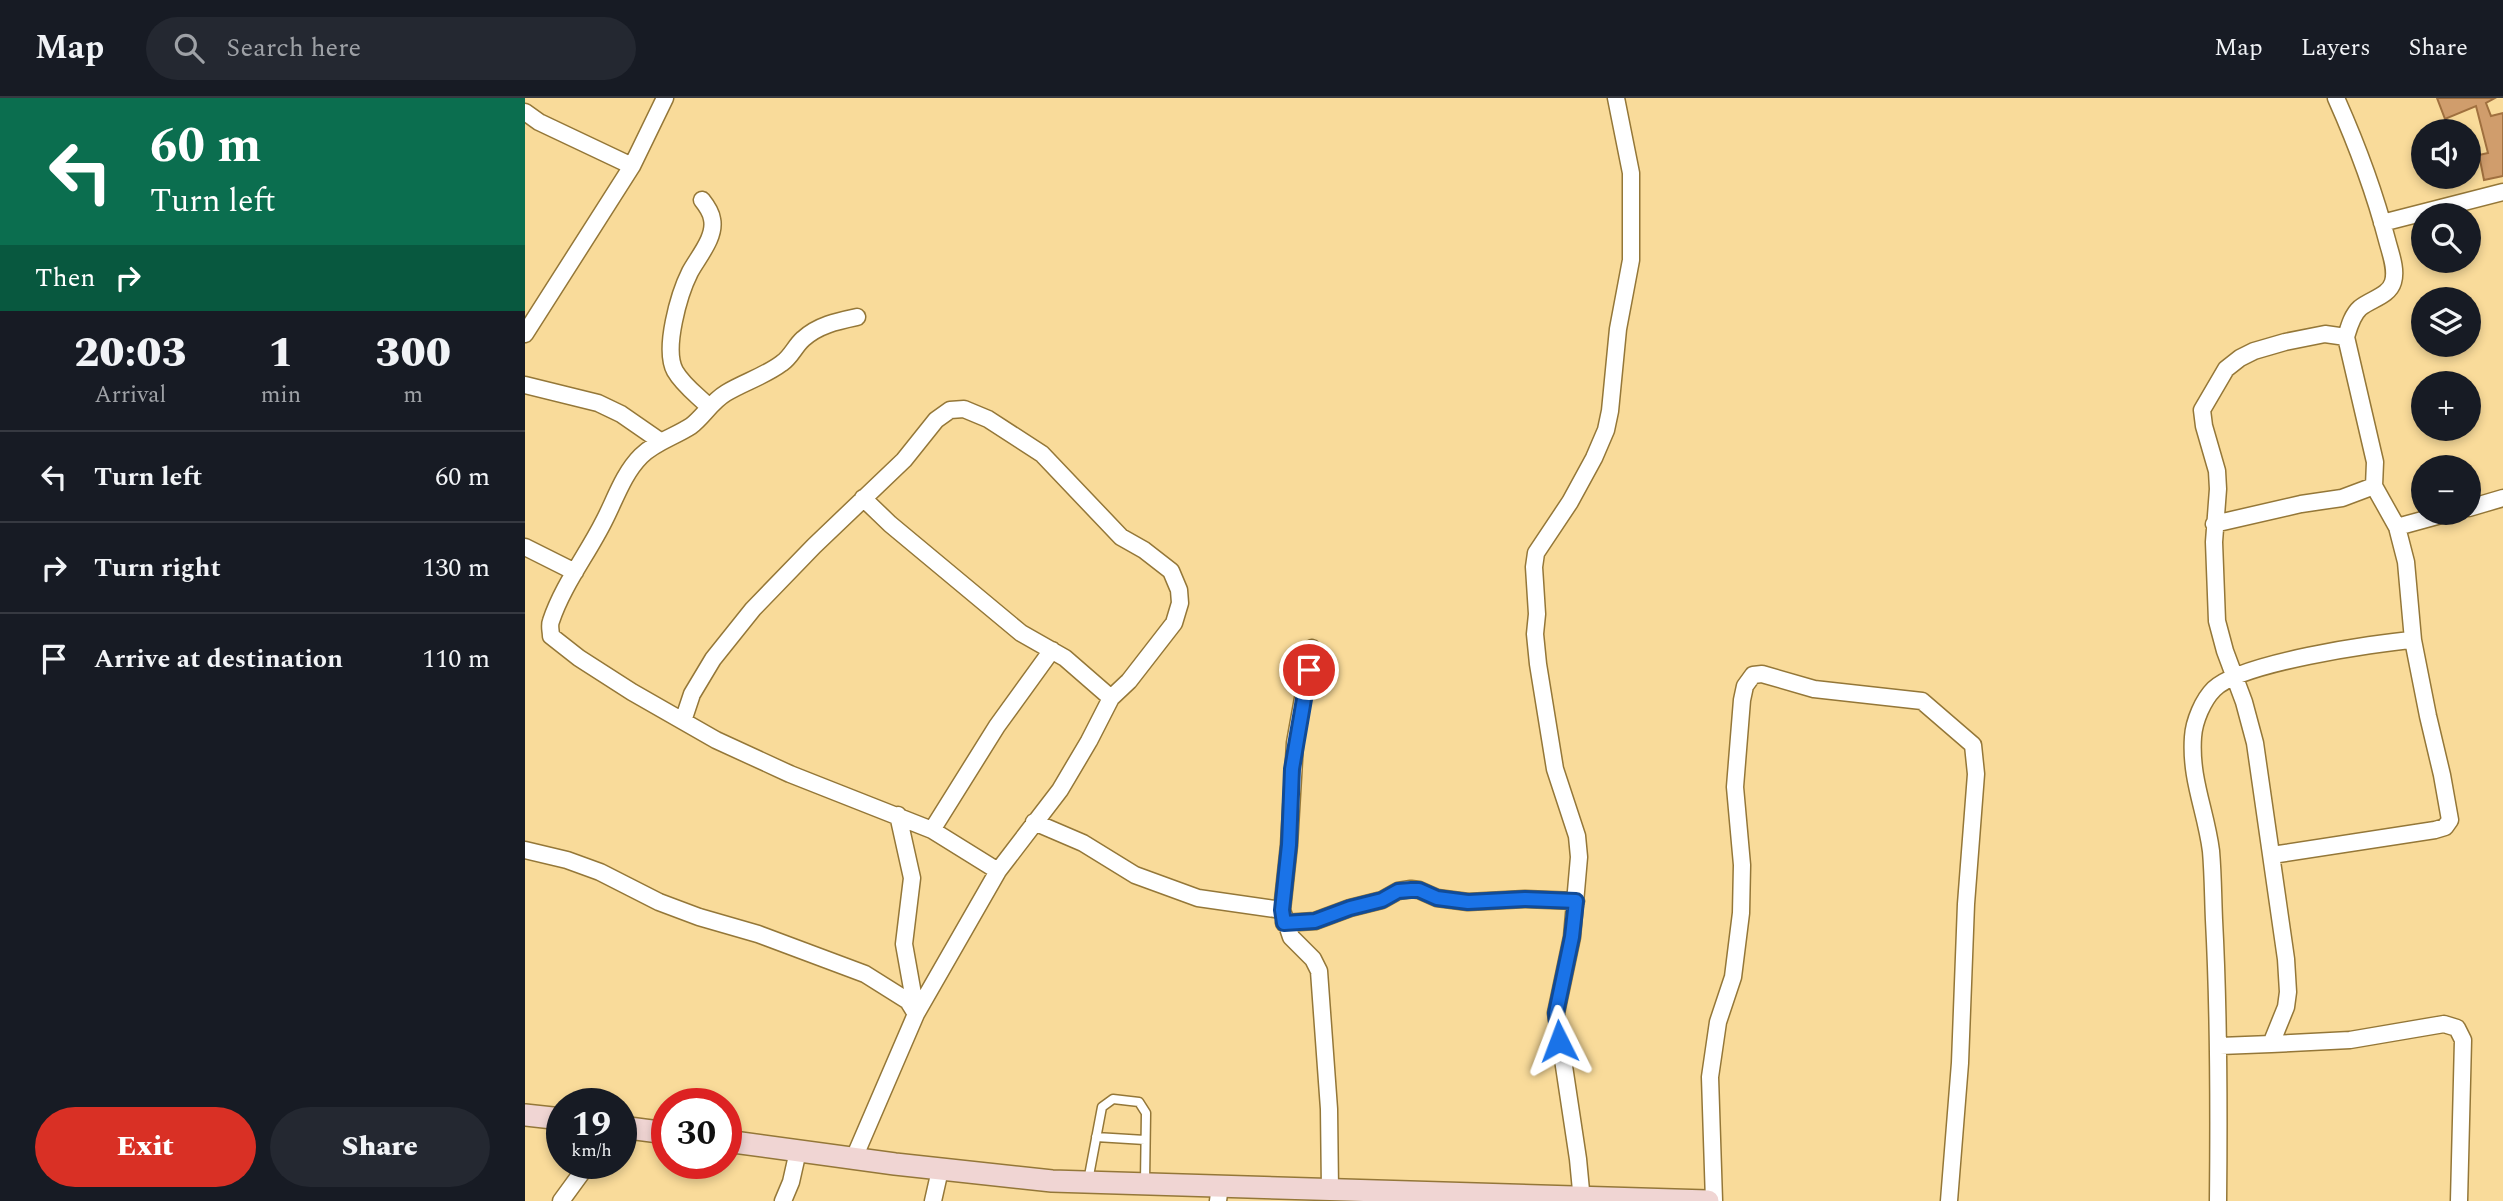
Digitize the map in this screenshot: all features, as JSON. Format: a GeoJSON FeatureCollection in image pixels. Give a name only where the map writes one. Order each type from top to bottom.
{"type":"FeatureCollection","features":[{"type":"Feature","properties":{"kind":"street"},"geometry":{"type":"LineString","coordinates":[[525,334],[632,166],[665,98]]}},
{"type":"Feature","properties":{"kind":"street"},"geometry":{"type":"LineString","coordinates":[[1582,1199],[1556,1013],[1572,937],[1578,847],[1568,805],[1555,769],[1538,664],[1534,567],[1536,553],[1570,502],[1594,458],[1606,430],[1610,411],[1618,330],[1631,260],[1631,173],[1616,98]]}},
{"type":"Feature","properties":{"kind":"street"},"geometry":{"type":"LineString","coordinates":[[2272,855],[2435,831],[2445,827],[2450,820],[2413,640],[2406,562],[2397,527],[2374,486],[2375,462],[2346,337],[2350,323],[2359,309],[2388,291],[2393,282],[2393,266],[2364,161],[2336,98]]}},
{"type":"Feature","properties":{"kind":"street"},"geometry":{"type":"LineString","coordinates":[[525,112],[632,166]]}},
{"type":"Feature","properties":{"kind":"street"},"geometry":{"type":"LineString","coordinates":[[2382,223],[2503,192]]}},
{"type":"Feature","properties":{"kind":"street"},"geometry":{"type":"LineString","coordinates":[[702,200],[713,217],[712,233],[683,288],[671,355],[673,368],[681,380],[708,406]]}},
{"type":"Feature","properties":{"kind":"street"},"geometry":{"type":"LineString","coordinates":[[857,317],[816,330],[770,372],[726,393],[708,406],[690,426],[660,441],[635,463],[575,572],[550,624],[551,636],[590,665],[716,740],[790,774],[932,830],[998,870]]}},
{"type":"Feature","properties":{"kind":"street"},"geometry":{"type":"LineString","coordinates":[[2271,1044],[2280,1027],[2288,992],[2272,855],[2255,743],[2217,621],[2214,524],[2217,471],[2202,410],[2226,369],[2240,358],[2285,342],[2325,334],[2346,337]]}},
{"type":"Feature","properties":{"kind":"street"},"geometry":{"type":"LineString","coordinates":[[525,385],[598,403],[621,414],[660,441]]}},
{"type":"Feature","properties":{"kind":"street"},"geometry":{"type":"LineString","coordinates":[[683,721],[692,694],[713,659],[753,609],[904,460],[936,420],[950,410],[964,409],[988,419],[1042,454],[1121,537],[1144,550],[1171,572],[1179,590],[1180,603],[1174,623],[1162,642],[1111,698],[1060,790],[998,870],[916,1014],[854,1158]]}},
{"type":"Feature","properties":{"kind":"street"},"geometry":{"type":"LineString","coordinates":[[2214,524],[2301,504],[2342,498],[2374,486]]}},
{"type":"Feature","properties":{"kind":"street"},"geometry":{"type":"LineString","coordinates":[[863,498],[890,524],[1021,633],[1052,650],[1111,698]]}},
{"type":"Feature","properties":{"kind":"street"},"geometry":{"type":"LineString","coordinates":[[2481,504],[2503,498]]}},
{"type":"Feature","properties":{"kind":"street"},"geometry":{"type":"LineString","coordinates":[[2397,527],[2411,523]]}},
{"type":"Feature","properties":{"kind":"street"},"geometry":{"type":"LineString","coordinates":[[525,547],[575,572]]}},
{"type":"Feature","properties":{"kind":"street"},"geometry":{"type":"LineString","coordinates":[[2218,1201],[2220,1046],[2211,852],[2195,783],[2193,734],[2200,711],[2214,689],[2235,676],[2315,656],[2380,643],[2413,640]]}},
{"type":"Feature","properties":{"kind":"street"},"geometry":{"type":"LineString","coordinates":[[1313,648],[1292,769],[1283,916],[1291,937],[1314,959],[1319,971],[1330,1136],[1330,1190]]}},
{"type":"Feature","properties":{"kind":"street"},"geometry":{"type":"LineString","coordinates":[[932,830],[997,726],[1052,650]]}},
{"type":"Feature","properties":{"kind":"street"},"geometry":{"type":"LineString","coordinates":[[742,1143],[940,1170],[1052,1181],[1145,1184],[1219,1194],[1330,1190],[1497,1198],[1711,1201],[1710,1077],[1718,1021],[1733,977],[1741,913],[1742,865],[1735,787],[1742,700],[1745,686],[1753,675],[1762,674],[1814,689],[1922,701],[1973,745],[1976,774],[1967,891],[1960,1063],[1949,1201]]}},
{"type":"Feature","properties":{"kind":"street"},"geometry":{"type":"LineString","coordinates":[[898,815],[912,878],[904,944],[916,1014]]}},
{"type":"Feature","properties":{"kind":"street"},"geometry":{"type":"LineString","coordinates":[[1034,822],[1083,843],[1135,875],[1198,898],[1315,921],[1382,900],[1398,891],[1411,890],[1419,890],[1437,898],[1468,902],[1525,899],[1576,901]]}},
{"type":"Feature","properties":{"kind":"street"},"geometry":{"type":"LineString","coordinates":[[525,850],[567,860],[600,872],[669,906],[758,934],[865,974],[908,1001],[916,1014]]}},
{"type":"Feature","properties":{"kind":"street"},"geometry":{"type":"LineString","coordinates":[[2220,1046],[2350,1040],[2444,1024],[2457,1028],[2463,1040],[2459,1201]]}},
{"type":"Feature","properties":{"kind":"street"},"geometry":{"type":"LineString","coordinates":[[525,1115],[546,1117]]}},
{"type":"Feature","properties":{"kind":"street"},"geometry":{"type":"LineString","coordinates":[[783,1201],[791,1182],[798,1151]]}},
{"type":"Feature","properties":{"kind":"street"},"geometry":{"type":"LineString","coordinates":[[933,1201],[940,1170]]}},
{"type":"Feature","properties":{"kind":"street"},"geometry":{"type":"LineString","coordinates":[[561,1201],[577,1179]]}},
{"type":"Feature","properties":{"kind":"lane"},"geometry":{"type":"LineString","coordinates":[[1088,1182],[1102,1107],[1113,1099],[1139,1102],[1146,1113],[1145,1184]]}},
{"type":"Feature","properties":{"kind":"lane"},"geometry":{"type":"LineString","coordinates":[[1096,1137],[1145,1140]]}},
{"type":"Feature","properties":{"kind":"building"},"geometry":{"type":"Polygon","coordinates":[[[2437,98],[2495,98],[2486,103],[2491,116],[2503,113],[2503,176],[2484,180],[2481,155],[2488,153],[2476,106],[2445,119],[2437,98]]]}},
{"type":"Feature","properties":{"kind":"route"},"geometry":{"type":"LineString","coordinates":[[1309,670],[1292,769],[1287,876],[1282,910],[1284,923],[1315,921],[1382,900],[1398,891],[1411,890],[1419,890],[1449,901],[1576,901],[1566,972],[1556,1013],[1559,1041]]}}]}
